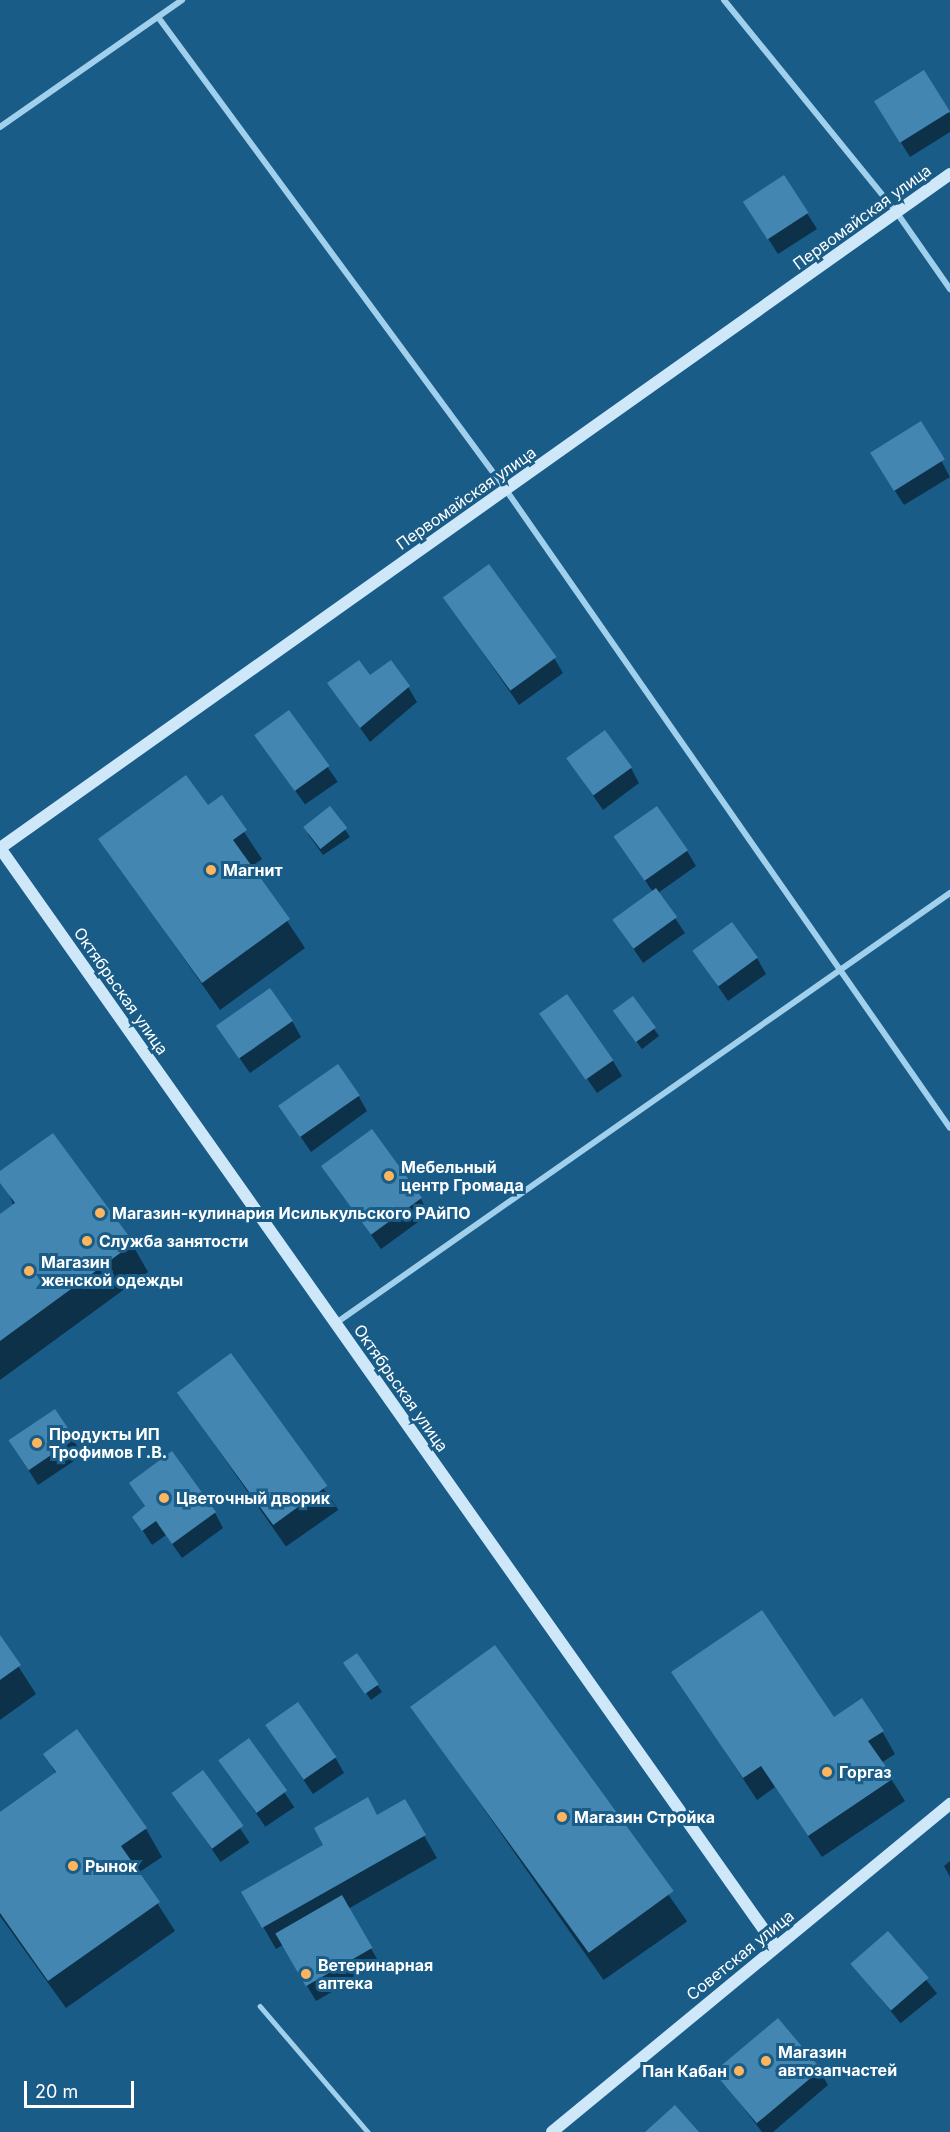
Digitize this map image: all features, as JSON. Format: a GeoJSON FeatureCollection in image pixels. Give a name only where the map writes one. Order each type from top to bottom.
{"type":"FeatureCollection","features":[{"type":"Feature","properties":{"kind":"street"},"geometry":{"type":"LineString","coordinates":[[0,127],[182,0]]}},
{"type":"Feature","properties":{"kind":"street"},"geometry":{"type":"LineString","coordinates":[[724,0],[897,213],[950,289]]}},
{"type":"Feature","properties":{"kind":"street"},"geometry":{"type":"LineString","coordinates":[[158,17],[506,490],[843,968],[950,1128]]}},
{"type":"Feature","properties":{"kind":"street","name":"Первомайская улица"},"geometry":{"type":"LineString","coordinates":[[0,848],[950,174]]}},
{"type":"Feature","properties":{"kind":"street","name":"Октябрьская улица"},"geometry":{"type":"LineString","coordinates":[[0,848],[776,1947]]}},
{"type":"Feature","properties":{"kind":"street"},"geometry":{"type":"LineString","coordinates":[[335,1323],[950,893]]}},
{"type":"Feature","properties":{"kind":"street","name":"Советская улица"},"geometry":{"type":"LineString","coordinates":[[552,2132],[950,1804]]}},
{"type":"Feature","properties":{"kind":"lane"},"geometry":{"type":"LineString","coordinates":[[260,2006],[368,2132]]}},
{"type":"Feature","properties":{"kind":"building"},"geometry":{"type":"Polygon","coordinates":[[[924,70],[950,112],[900,143],[874,101],[924,70]]]}},
{"type":"Feature","properties":{"kind":"building"},"geometry":{"type":"Polygon","coordinates":[[[784,175],[809,213],[767,239],[743,202],[784,175]]]}},
{"type":"Feature","properties":{"kind":"building"},"geometry":{"type":"Polygon","coordinates":[[[921,421],[945,459],[894,491],[870,453],[921,421]]]}},
{"type":"Feature","properties":{"kind":"building"},"geometry":{"type":"Polygon","coordinates":[[[489,564],[557,657],[510,691],[443,598],[489,564]]]}},
{"type":"Feature","properties":{"kind":"building"},"geometry":{"type":"Polygon","coordinates":[[[359,660],[370,675],[391,660],[410,686],[360,728],[327,683],[359,660]]]}},
{"type":"Feature","properties":{"kind":"building"},"geometry":{"type":"Polygon","coordinates":[[[289,710],[330,766],[295,791],[254,735],[289,710]]]}},
{"type":"Feature","properties":{"kind":"building"},"geometry":{"type":"Polygon","coordinates":[[[605,730],[632,767],[593,795],[566,758],[605,730]]]}},
{"type":"Feature","properties":{"kind":"building"},"geometry":{"type":"Polygon","coordinates":[[[186,775],[208,805],[222,795],[247,830],[233,840],[290,919],[202,983],[98,839],[186,775]]]}},
{"type":"Feature","properties":{"kind":"building"},"geometry":{"type":"Polygon","coordinates":[[[330,806],[347,828],[320,849],[303,827],[330,806]]]}},
{"type":"Feature","properties":{"kind":"building"},"geometry":{"type":"Polygon","coordinates":[[[657,806],[688,850],[645,881],[614,836],[657,806]]]}},
{"type":"Feature","properties":{"kind":"building"},"geometry":{"type":"Polygon","coordinates":[[[656,888],[677,917],[633,949],[612,920],[656,888]]]}},
{"type":"Feature","properties":{"kind":"building"},"geometry":{"type":"Polygon","coordinates":[[[732,922],[758,958],[718,986],[692,951],[732,922]]]}},
{"type":"Feature","properties":{"kind":"building"},"geometry":{"type":"Polygon","coordinates":[[[270,988],[293,1021],[239,1059],[216,1026],[270,988]]]}},
{"type":"Feature","properties":{"kind":"building"},"geometry":{"type":"Polygon","coordinates":[[[567,994],[613,1060],[586,1080],[539,1014],[567,994]]]}},
{"type":"Feature","properties":{"kind":"building"},"geometry":{"type":"Polygon","coordinates":[[[633,996],[656,1028],[636,1042],[613,1011],[633,996]]]}},
{"type":"Feature","properties":{"kind":"building"},"geometry":{"type":"Polygon","coordinates":[[[338,1064],[360,1095],[300,1137],[278,1106],[338,1064]]]}},
{"type":"Feature","properties":{"kind":"building"},"geometry":{"type":"Polygon","coordinates":[[[372,1129],[422,1198],[371,1235],[321,1166],[372,1129]]]}},
{"type":"Feature","properties":{"kind":"building"},"geometry":{"type":"Polygon","coordinates":[[[53,1133],[134,1243],[0,1341],[0,1214],[15,1203],[0,1183],[0,1171],[53,1133]]]}},
{"type":"Feature","properties":{"kind":"building"},"geometry":{"type":"Polygon","coordinates":[[[231,1353],[327,1486],[273,1525],[177,1392],[231,1353]]]}},
{"type":"Feature","properties":{"kind":"building"},"geometry":{"type":"Polygon","coordinates":[[[55,1409],[75,1439],[29,1470],[9,1440],[55,1409]]]}},
{"type":"Feature","properties":{"kind":"building"},"geometry":{"type":"Polygon","coordinates":[[[172,1451],[216,1512],[172,1544],[156,1521],[142,1531],[132,1517],[145,1506],[129,1483],[172,1451]]]}},
{"type":"Feature","properties":{"kind":"building"},"geometry":{"type":"Polygon","coordinates":[[[762,1610],[834,1717],[862,1698],[884,1731],[868,1741],[894,1778],[808,1836],[761,1766],[743,1778],[671,1672],[762,1610]]]}},
{"type":"Feature","properties":{"kind":"building"},"geometry":{"type":"Polygon","coordinates":[[[0,1635],[21,1665],[0,1680],[0,1635]]]}},
{"type":"Feature","properties":{"kind":"building"},"geometry":{"type":"Polygon","coordinates":[[[495,1645],[674,1891],[589,1953],[410,1707],[495,1645]]]}},
{"type":"Feature","properties":{"kind":"building"},"geometry":{"type":"Polygon","coordinates":[[[357,1653],[379,1684],[365,1694],[343,1663],[357,1653]]]}},
{"type":"Feature","properties":{"kind":"building"},"geometry":{"type":"Polygon","coordinates":[[[298,1702],[336,1757],[304,1780],[265,1725],[298,1702]]]}},
{"type":"Feature","properties":{"kind":"building"},"geometry":{"type":"Polygon","coordinates":[[[77,1729],[147,1828],[121,1846],[160,1902],[48,1981],[0,1913],[0,1812],[56,1772],[43,1754],[77,1729]]]}},
{"type":"Feature","properties":{"kind":"building"},"geometry":{"type":"Polygon","coordinates":[[[249,1738],[287,1791],[256,1813],[218,1760],[249,1738]]]}},
{"type":"Feature","properties":{"kind":"building"},"geometry":{"type":"Polygon","coordinates":[[[203,1770],[244,1826],[212,1849],[171,1793],[203,1770]]]}},
{"type":"Feature","properties":{"kind":"building"},"geometry":{"type":"Polygon","coordinates":[[[368,1797],[377,1815],[405,1799],[426,1835],[262,1928],[241,1892],[323,1845],[314,1828],[368,1797]]]}},
{"type":"Feature","properties":{"kind":"building"},"geometry":{"type":"Polygon","coordinates":[[[342,1895],[372,1948],[306,1986],[275,1933],[342,1895]]]}},
{"type":"Feature","properties":{"kind":"building"},"geometry":{"type":"Polygon","coordinates":[[[888,1931],[929,1978],[891,2011],[850,1964],[888,1931]]]}},
{"type":"Feature","properties":{"kind":"building"},"geometry":{"type":"Polygon","coordinates":[[[778,2018],[821,2069],[757,2123],[714,2072],[778,2018]]]}},
{"type":"Feature","properties":{"kind":"building"},"geometry":{"type":"Polygon","coordinates":[[[675,2105],[699,2132],[645,2132],[675,2105]]]}},
{"type":"Feature","properties":{"kind":"place","name":"Магнит"},"geometry":{"type":"Point","coordinates":[211,870]}},
{"type":"Feature","properties":{"kind":"place","name":"Мебельный центр Громада"},"geometry":{"type":"Point","coordinates":[389,1176]}},
{"type":"Feature","properties":{"kind":"place","name":"Магазин-кулинария Исилькульского РАйПО"},"geometry":{"type":"Point","coordinates":[100,1213]}},
{"type":"Feature","properties":{"kind":"place","name":"Служба занятости"},"geometry":{"type":"Point","coordinates":[87,1241]}},
{"type":"Feature","properties":{"kind":"place","name":"Магазин женской одежды"},"geometry":{"type":"Point","coordinates":[29,1271]}},
{"type":"Feature","properties":{"kind":"place","name":"Продукты ИП Трофимов Г.В."},"geometry":{"type":"Point","coordinates":[37,1443]}},
{"type":"Feature","properties":{"kind":"place","name":"Цветочный дворик"},"geometry":{"type":"Point","coordinates":[164,1498]}},
{"type":"Feature","properties":{"kind":"place","name":"Горгаз"},"geometry":{"type":"Point","coordinates":[827,1772]}},
{"type":"Feature","properties":{"kind":"place","name":"Магазин Стройка"},"geometry":{"type":"Point","coordinates":[562,1817]}},
{"type":"Feature","properties":{"kind":"place","name":"Рынок"},"geometry":{"type":"Point","coordinates":[73,1866]}},
{"type":"Feature","properties":{"kind":"place","name":"Ветеринарная аптека"},"geometry":{"type":"Point","coordinates":[306,1974]}},
{"type":"Feature","properties":{"kind":"place","name":"Магазин автозапчастей"},"geometry":{"type":"Point","coordinates":[766,2061]}},
{"type":"Feature","properties":{"kind":"place","name":"Пан Кабан"},"geometry":{"type":"Point","coordinates":[739,2071]}}]}
